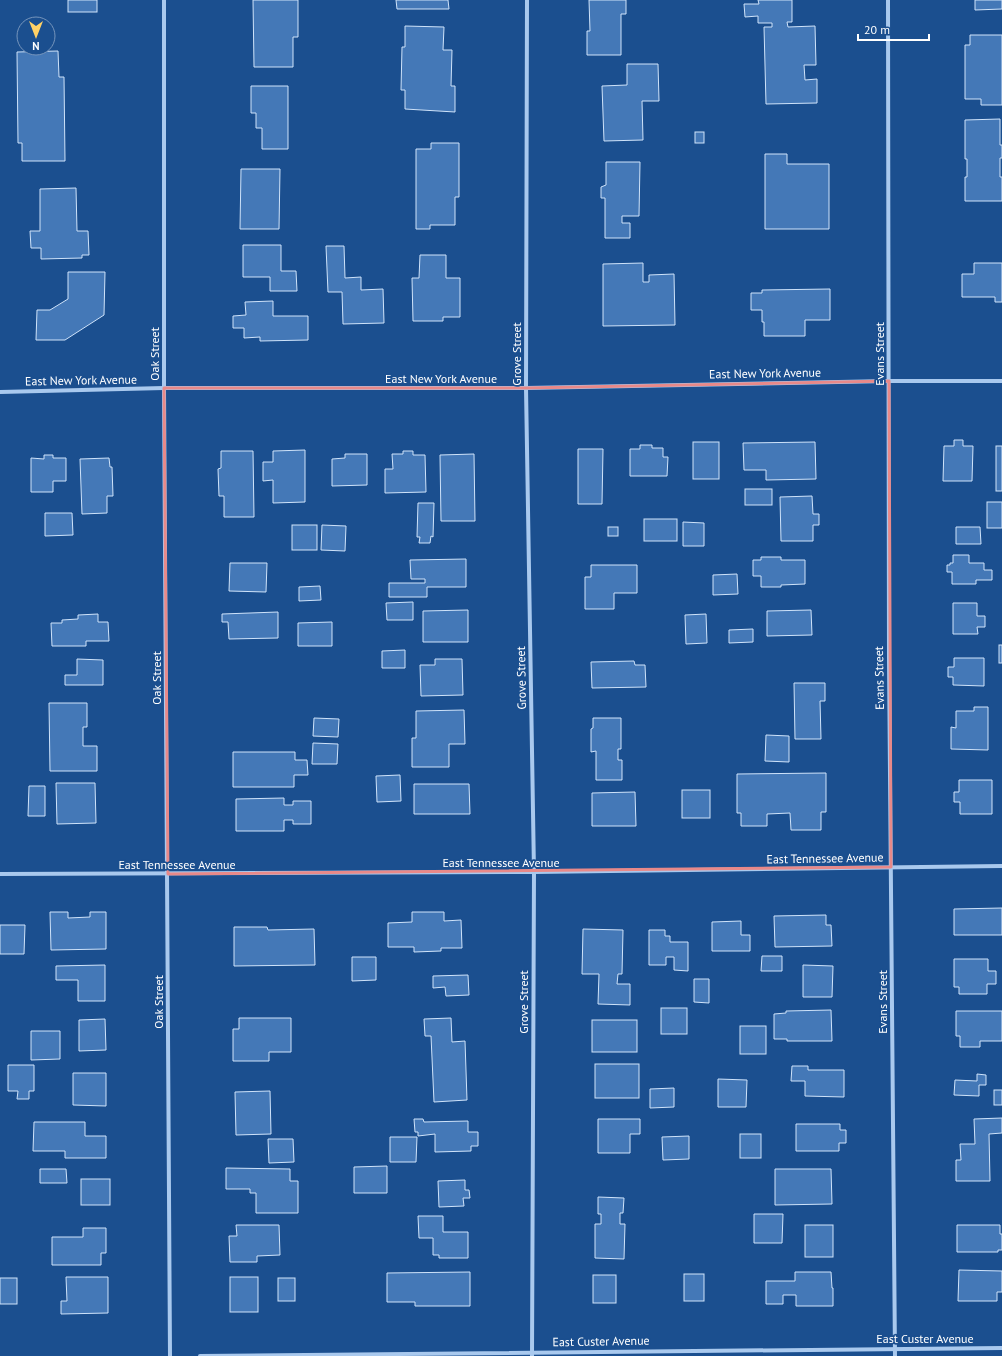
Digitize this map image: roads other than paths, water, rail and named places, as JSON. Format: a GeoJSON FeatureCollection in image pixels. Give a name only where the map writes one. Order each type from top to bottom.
{"type":"FeatureCollection","features":[{"type":"Feature","properties":{"kind":"street","name":"Oak Street"},"geometry":{"type":"LineString","coordinates":[[164,0],[164,388],[170,1356]]}},
{"type":"Feature","properties":{"kind":"street","name":"Grove Street"},"geometry":{"type":"LineString","coordinates":[[527,0],[526,388],[534,872],[532,1354]]}},
{"type":"Feature","properties":{"kind":"street","name":"Evans Street"},"geometry":{"type":"LineString","coordinates":[[888,0],[889,658],[895,1356]]}},
{"type":"Feature","properties":{"kind":"street","name":"East New York Avenue"},"geometry":{"type":"LineString","coordinates":[[0,392],[164,388],[526,388],[889,381],[1002,381]]}},
{"type":"Feature","properties":{"kind":"street","name":"East Tennessee Avenue"},"geometry":{"type":"LineString","coordinates":[[0,874],[534,872],[1002,866]]}},
{"type":"Feature","properties":{"kind":"street","name":"East Custer Avenue"},"geometry":{"type":"LineString","coordinates":[[200,1356],[532,1354],[895,1348],[1002,1348]]}}]}
